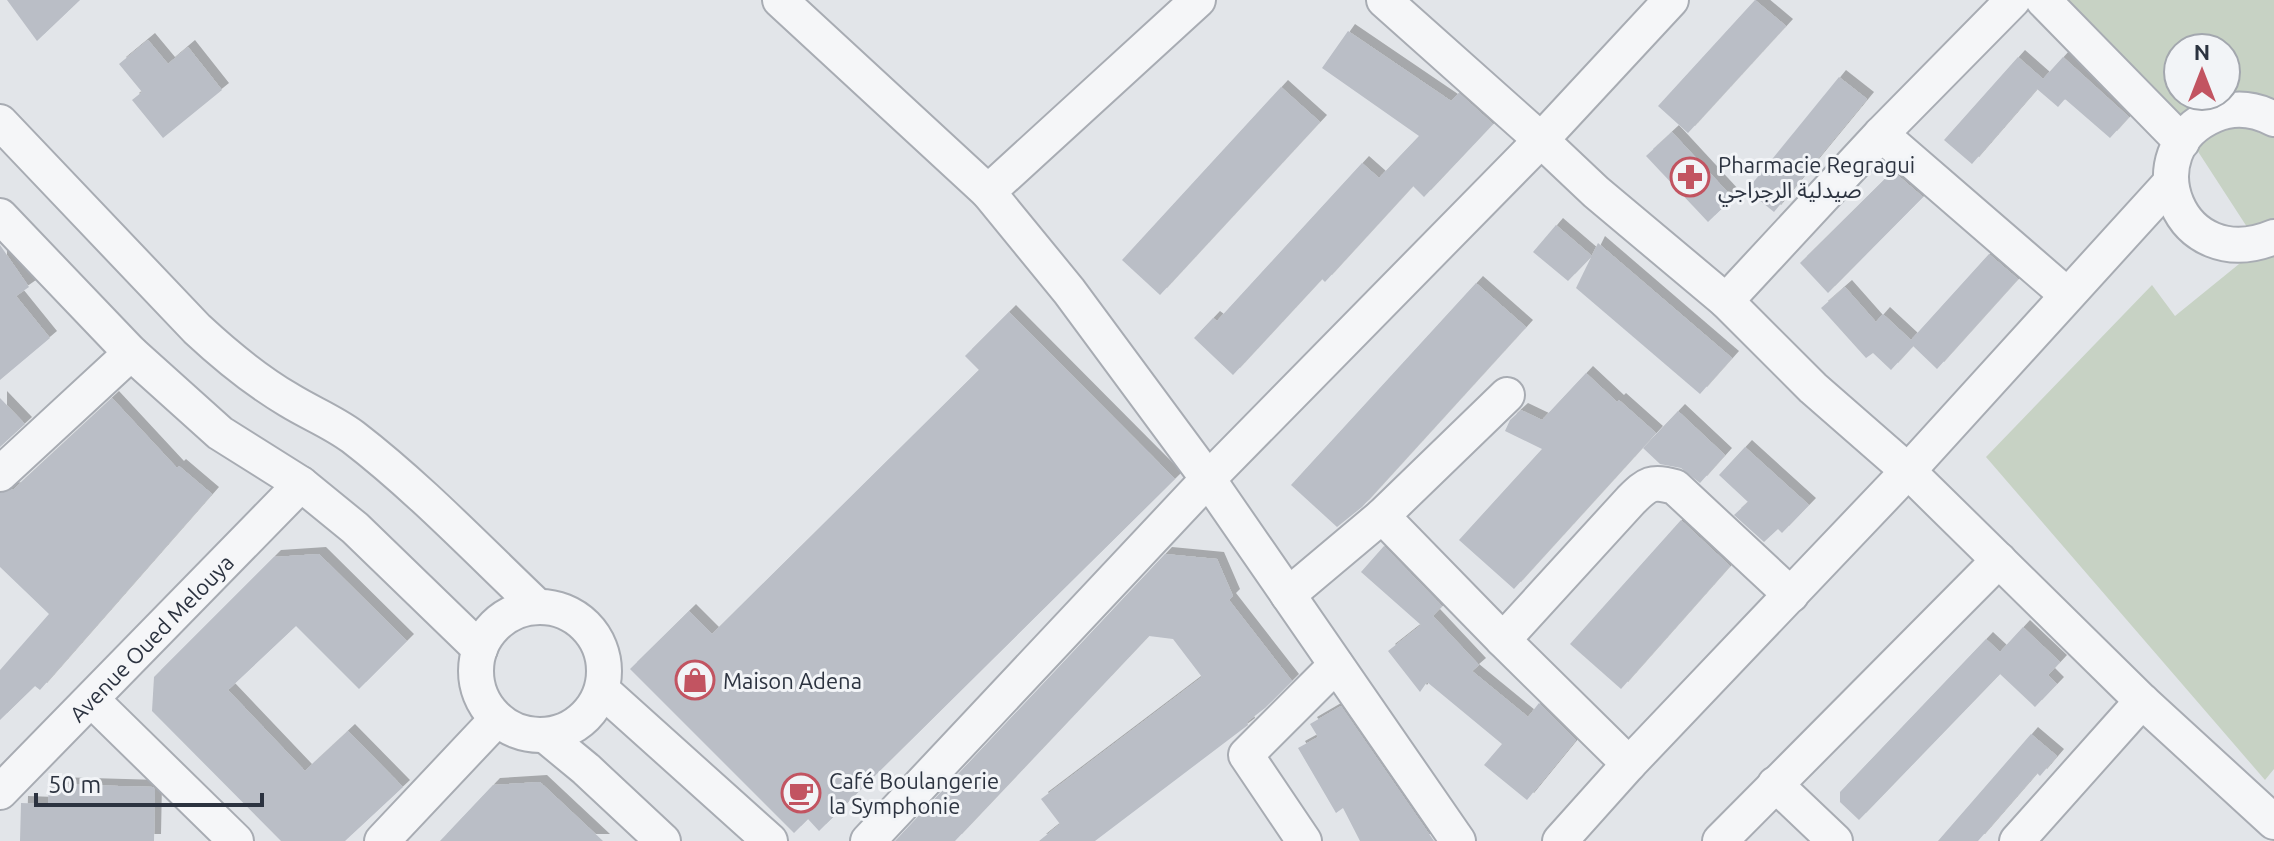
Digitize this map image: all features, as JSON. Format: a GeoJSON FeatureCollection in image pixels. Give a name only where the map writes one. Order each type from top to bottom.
{"type":"FeatureCollection","features":[{"type":"Feature","properties":{"kind":"street"},"geometry":{"type":"LineString","coordinates":[[780,0],[988,192],[1069,291],[1208,479],[1458,841]]}},
{"type":"Feature","properties":{"kind":"street"},"geometry":{"type":"LineString","coordinates":[[988,192],[1198,0]]}},
{"type":"Feature","properties":{"kind":"street"},"geometry":{"type":"LineString","coordinates":[[1384,0],[1596,192],[1726,301],[1813,388],[1908,471],[2142,701],[2274,822]]}},
{"type":"Feature","properties":{"kind":"street"},"geometry":{"type":"LineString","coordinates":[[868,841],[1208,479],[1541,140],[1671,0]]}},
{"type":"Feature","properties":{"kind":"street"},"geometry":{"type":"LineString","coordinates":[[1726,301],[1881,134],[2013,0]]}},
{"type":"Feature","properties":{"kind":"street"},"geometry":{"type":"LineString","coordinates":[[2043,0],[2182,142]]}},
{"type":"Feature","properties":{"kind":"street"},"geometry":{"type":"LineString","coordinates":[[2270,111],[2232,110],[2204,120],[2182,142],[2173,161],[2171,182],[2174,199],[2182,215],[2207,238],[2241,246],[2258,244],[2274,237]]}},
{"type":"Feature","properties":{"kind":"street"},"geometry":{"type":"LineString","coordinates":[[0,122],[224,355],[290,401],[351,436],[408,484],[538,607]]}},
{"type":"Feature","properties":{"kind":"street"},"geometry":{"type":"LineString","coordinates":[[1881,134],[2067,295]]}},
{"type":"Feature","properties":{"kind":"street"},"geometry":{"type":"LineString","coordinates":[[1560,841],[1629,764],[1908,471],[2171,182]]}},
{"type":"Feature","properties":{"kind":"street"},"geometry":{"type":"LineString","coordinates":[[0,216],[131,353],[220,433],[301,484],[355,528],[480,649]]}},
{"type":"Feature","properties":{"kind":"street"},"geometry":{"type":"LineString","coordinates":[[0,474],[131,353]]}},
{"type":"Feature","properties":{"kind":"street"},"geometry":{"type":"LineString","coordinates":[[1288,595],[1382,516],[1507,395]]}},
{"type":"Feature","properties":{"kind":"street"},"geometry":{"type":"LineString","coordinates":[[1503,640],[1631,500],[1645,487],[1659,482],[1675,487],[1791,595]]}},
{"type":"Feature","properties":{"kind":"street","name":"Avenue Oued Melouya"},"geometry":{"type":"LineString","coordinates":[[0,792],[301,484]]}},
{"type":"Feature","properties":{"kind":"street"},"geometry":{"type":"LineString","coordinates":[[1382,516],[1629,764]]}},
{"type":"Feature","properties":{"kind":"street"},"geometry":{"type":"LineString","coordinates":[[1720,841],[1999,560]]}},
{"type":"Feature","properties":{"kind":"street"},"geometry":{"type":"LineString","coordinates":[[538,607],[558,610],[576,618],[591,632],[601,650],[605,670],[602,690],[590,712],[570,729],[546,736],[520,733],[497,719],[483,702],[476,681],[476,660],[484,639],[498,623],[516,611],[538,607]]}},
{"type":"Feature","properties":{"kind":"street"},"geometry":{"type":"LineString","coordinates":[[1304,841],[1246,755],[1336,665]]}},
{"type":"Feature","properties":{"kind":"street"},"geometry":{"type":"LineString","coordinates":[[602,690],[770,841]]}},
{"type":"Feature","properties":{"kind":"street"},"geometry":{"type":"LineString","coordinates":[[92,700],[236,841]]}},
{"type":"Feature","properties":{"kind":"street"},"geometry":{"type":"LineString","coordinates":[[2017,841],[2142,701]]}},
{"type":"Feature","properties":{"kind":"street"},"geometry":{"type":"LineString","coordinates":[[382,841],[497,719]]}},
{"type":"Feature","properties":{"kind":"street"},"geometry":{"type":"LineString","coordinates":[[546,736],[663,841]]}},
{"type":"Feature","properties":{"kind":"street"},"geometry":{"type":"LineString","coordinates":[[1775,784],[1835,841]]}},
{"type":"Feature","properties":{"kind":"green space"},"geometry":{"type":"Polygon","coordinates":[[[2058,0],[2274,0],[2274,769],[2265,780],[1986,457],[2152,285],[2175,316],[2260,247],[2186,133],[2166,112],[2242,112],[2242,32],[2162,32],[2162,108],[2058,0]]]}},
{"type":"Feature","properties":{"kind":"building"},"geometry":{"type":"Polygon","coordinates":[[[7,0],[80,0],[37,41],[7,0]]]}},
{"type":"Feature","properties":{"kind":"building"},"geometry":{"type":"Polygon","coordinates":[[[1755,0],[1786,26],[1688,133],[1658,106],[1755,0]]]}},
{"type":"Feature","properties":{"kind":"building"},"geometry":{"type":"Polygon","coordinates":[[[1348,31],[1451,101],[1459,93],[1493,124],[1424,197],[1413,186],[1325,282],[1322,279],[1233,375],[1194,338],[1213,318],[1217,321],[1362,163],[1379,178],[1419,136],[1322,68],[1348,31]]]}},
{"type":"Feature","properties":{"kind":"building"},"geometry":{"type":"Polygon","coordinates":[[[148,40],[168,64],[188,47],[222,90],[163,138],[132,100],[142,92],[119,64],[148,40]]]}},
{"type":"Feature","properties":{"kind":"building"},"geometry":{"type":"Polygon","coordinates":[[[2018,57],[2043,79],[2063,57],[2129,117],[2110,138],[2065,99],[2058,107],[2037,89],[1972,164],[1944,140],[2018,57]]]}},
{"type":"Feature","properties":{"kind":"building"},"geometry":{"type":"Polygon","coordinates":[[[1839,77],[1867,99],[1774,212],[1747,190],[1839,77]]]}},
{"type":"Feature","properties":{"kind":"building"},"geometry":{"type":"Polygon","coordinates":[[[1281,87],[1320,122],[1160,295],[1122,260],[1281,87]]]}},
{"type":"Feature","properties":{"kind":"building","name":"Pharmacie Regragui صيدلية الرجراجي"},"geometry":{"type":"Polygon","coordinates":[[[1672,132],[1733,198],[1708,222],[1646,156],[1672,132]]]}},
{"type":"Feature","properties":{"kind":"building"},"geometry":{"type":"Polygon","coordinates":[[[1893,171],[1923,197],[1828,293],[1800,263],[1893,171]]]}},
{"type":"Feature","properties":{"kind":"building"},"geometry":{"type":"Polygon","coordinates":[[[1556,225],[1592,256],[1568,281],[1533,252],[1556,225]]]}},
{"type":"Feature","properties":{"kind":"building"},"geometry":{"type":"Polygon","coordinates":[[[1598,243],[1732,358],[1700,394],[1576,288],[1598,243]]]}},
{"type":"Feature","properties":{"kind":"building"},"geometry":{"type":"Polygon","coordinates":[[[0,245],[29,287],[16,296],[50,338],[0,380],[0,245]]]}},
{"type":"Feature","properties":{"kind":"building"},"geometry":{"type":"Polygon","coordinates":[[[1989,254],[2018,279],[1937,369],[1913,346],[1891,370],[1873,353],[1866,358],[1821,308],[1845,287],[1876,322],[1883,314],[1911,340],[1989,254]]]}},
{"type":"Feature","properties":{"kind":"building"},"geometry":{"type":"Polygon","coordinates":[[[1476,283],[1526,327],[1362,507],[1337,527],[1291,485],[1476,283]]]}},
{"type":"Feature","properties":{"kind":"building"},"geometry":{"type":"Polygon","coordinates":[[[1009,312],[1175,479],[819,831],[808,819],[794,833],[630,669],[689,611],[712,634],[979,370],[965,356],[1009,312]]]}},
{"type":"Feature","properties":{"kind":"building"},"geometry":{"type":"Polygon","coordinates":[[[1586,373],[1656,433],[1514,589],[1459,540],[1542,449],[1505,431],[1510,420],[1521,410],[1542,420],[1586,373]]]}},
{"type":"Feature","properties":{"kind":"building"},"geometry":{"type":"Polygon","coordinates":[[[0,398],[25,424],[0,447],[0,398]]]}},
{"type":"Feature","properties":{"kind":"building"},"geometry":{"type":"Polygon","coordinates":[[[112,398],[177,468],[179,466],[212,494],[40,690],[35,686],[0,720],[0,670],[49,614],[0,567],[0,493],[14,489],[112,398]]]}},
{"type":"Feature","properties":{"kind":"building"},"geometry":{"type":"Polygon","coordinates":[[[1678,411],[1725,455],[1700,483],[1681,468],[1660,464],[1643,448],[1678,411]]]}},
{"type":"Feature","properties":{"kind":"building"},"geometry":{"type":"Polygon","coordinates":[[[1745,447],[1809,505],[1782,533],[1778,529],[1764,542],[1734,515],[1748,502],[1719,475],[1745,447]]]}},
{"type":"Feature","properties":{"kind":"building"},"geometry":{"type":"Polygon","coordinates":[[[1681,520],[1730,566],[1621,689],[1570,644],[1681,520]]]}},
{"type":"Feature","properties":{"kind":"building"},"geometry":{"type":"Polygon","coordinates":[[[1384,546],[1442,606],[1431,618],[1433,616],[1479,665],[1472,671],[1528,717],[1539,703],[1576,740],[1527,800],[1484,765],[1502,744],[1427,682],[1420,692],[1388,651],[1421,625],[1361,572],[1384,546]]]}},
{"type":"Feature","properties":{"kind":"building"},"geometry":{"type":"Polygon","coordinates":[[[319,554],[407,641],[359,689],[296,626],[228,690],[305,771],[348,731],[403,787],[345,841],[281,841],[152,711],[154,677],[274,557],[319,554]]]}},
{"type":"Feature","properties":{"kind":"building"},"geometry":{"type":"Polygon","coordinates":[[[1165,554],[1217,559],[1233,596],[1229,600],[1292,681],[1247,722],[1248,725],[1095,841],[1039,841],[1060,824],[1041,799],[1202,677],[1173,639],[1149,636],[955,841],[895,841],[1165,554]]]}},
{"type":"Feature","properties":{"kind":"building"},"geometry":{"type":"Polygon","coordinates":[[[2023,627],[2060,662],[2048,675],[2057,684],[2035,707],[2000,674],[1859,820],[1840,802],[1840,792],[1986,639],[2000,652],[2023,627]]]}},
{"type":"Feature","properties":{"kind":"building"},"geometry":{"type":"Polygon","coordinates":[[[1341,706],[1434,841],[1360,841],[1343,808],[1336,813],[1298,748],[1318,737],[1310,724],[1341,706]]]}},
{"type":"Feature","properties":{"kind":"building"},"geometry":{"type":"Polygon","coordinates":[[[2031,734],[2057,756],[2040,776],[2037,773],[1978,841],[1938,841],[2031,734]]]}},
{"type":"Feature","properties":{"kind":"building"},"geometry":{"type":"Polygon","coordinates":[[[540,782],[603,841],[440,841],[493,785],[540,782]]]}},
{"type":"Feature","properties":{"kind":"building"},"geometry":{"type":"Polygon","coordinates":[[[49,784],[153,787],[154,841],[20,841],[21,803],[48,804],[49,784]]]}},
{"type":"Feature","properties":{"kind":"place","name":"Pharmacie Regragui صيدلية الرجراجي"},"geometry":{"type":"Point","coordinates":[1690,177]}},
{"type":"Feature","properties":{"kind":"place","name":"Maison Adena"},"geometry":{"type":"Point","coordinates":[695,680]}},
{"type":"Feature","properties":{"kind":"place","name":"Café Boulangerie la Symphonie"},"geometry":{"type":"Point","coordinates":[801,793]}}]}
